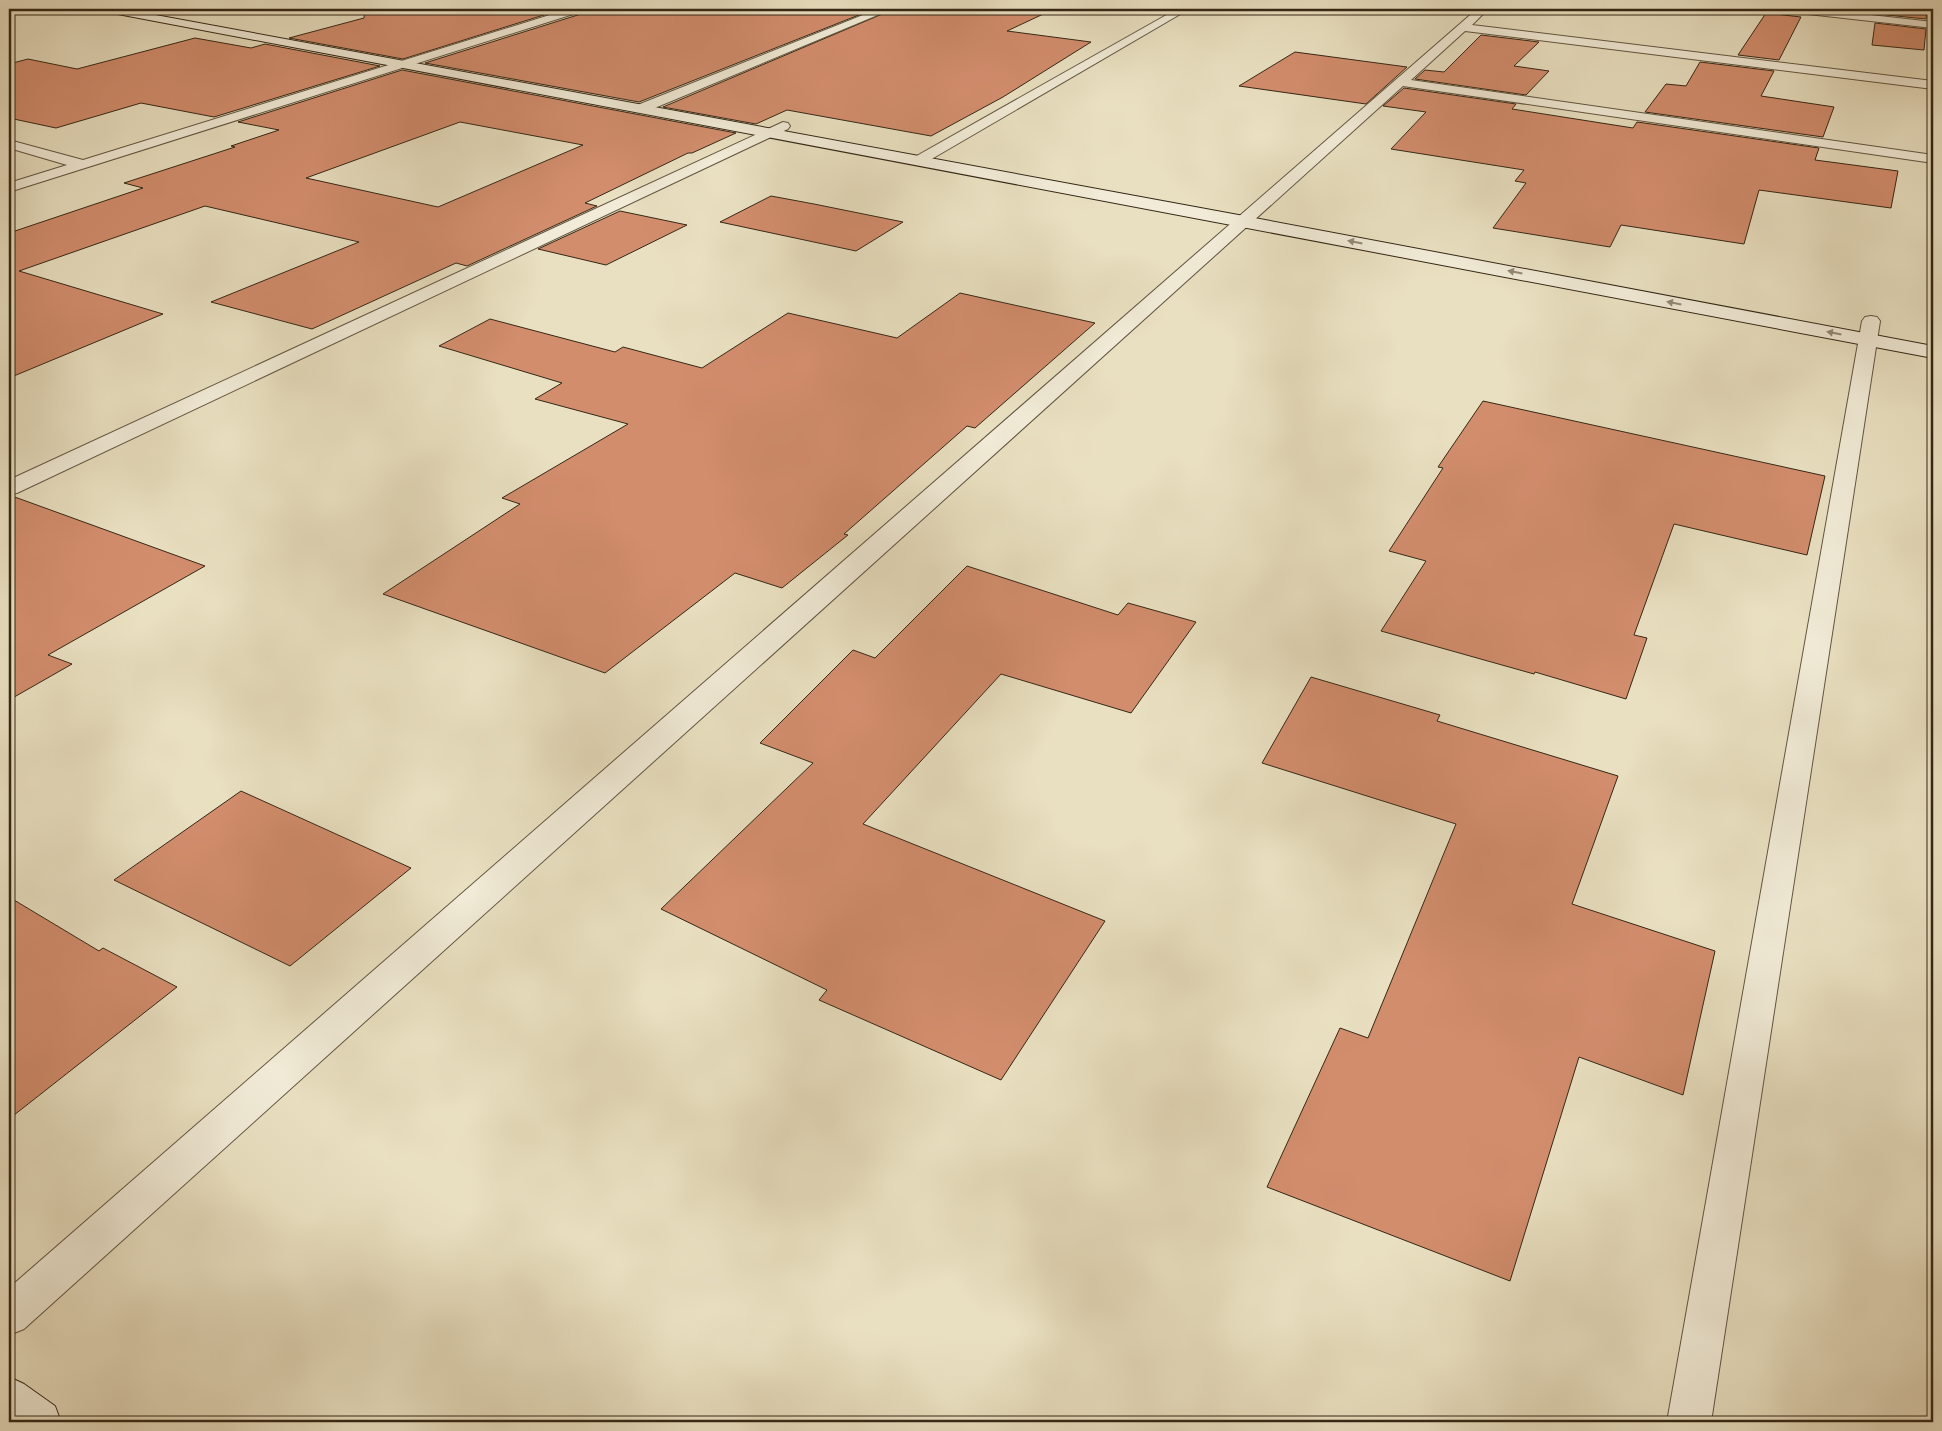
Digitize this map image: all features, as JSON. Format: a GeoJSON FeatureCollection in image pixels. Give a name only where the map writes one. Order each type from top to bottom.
{"type":"FeatureCollection","features":[{"type":"Feature","properties":{"kind":"street"},"geometry":{"type":"LineString","coordinates":[[107,9],[640,109],[932,152],[1250,216],[1740,307],[1872,326],[1933,352]]}},
{"type":"Feature","properties":{"kind":"street"},"geometry":{"type":"LineString","coordinates":[[159,9],[656,103],[918,161],[1250,216],[1461,248]]}},
{"type":"Feature","properties":{"kind":"street"},"geometry":{"type":"LineString","coordinates":[[9,188],[80,164],[404,65],[579,9]]}},
{"type":"Feature","properties":{"kind":"street"},"geometry":{"type":"LineString","coordinates":[[640,109],[886,9]]}},
{"type":"Feature","properties":{"kind":"street"},"geometry":{"type":"LineString","coordinates":[[918,161],[1184,9]]}},
{"type":"Feature","properties":{"kind":"street"},"geometry":{"type":"LineString","coordinates":[[9,1316],[1483,9]]}},
{"type":"Feature","properties":{"kind":"street"},"geometry":{"type":"LineString","coordinates":[[1790,9],[1933,24]]}},
{"type":"Feature","properties":{"kind":"street"},"geometry":{"type":"LineString","coordinates":[[221,30],[242,25]]}},
{"type":"Feature","properties":{"kind":"street"},"geometry":{"type":"LineString","coordinates":[[1461,27],[1933,85]]}},
{"type":"Feature","properties":{"kind":"street"},"geometry":{"type":"LineString","coordinates":[[1399,82],[1933,159]]}},
{"type":"Feature","properties":{"kind":"street"},"geometry":{"type":"LineString","coordinates":[[9,488],[776,129]]}},
{"type":"Feature","properties":{"kind":"street"},"geometry":{"type":"LineString","coordinates":[[9,144],[80,164]]}},
{"type":"Feature","properties":{"kind":"street"},"geometry":{"type":"LineString","coordinates":[[1689,1422],[1872,326]]}},
{"type":"Feature","properties":{"kind":"street"},"geometry":{"type":"LineString","coordinates":[[9,1398],[39,1422]]}},
{"type":"Feature","properties":{"kind":"building"},"geometry":{"type":"Polygon","coordinates":[[[365,9],[563,9],[403,59],[289,38],[364,18],[365,9]]]}},
{"type":"Feature","properties":{"kind":"building"},"geometry":{"type":"Polygon","coordinates":[[[586,9],[874,9],[639,102],[425,63],[584,13],[586,9]]]}},
{"type":"Feature","properties":{"kind":"building"},"geometry":{"type":"Polygon","coordinates":[[[894,9],[1054,9],[1007,31],[1091,42],[1003,97],[931,136],[787,110],[756,124],[663,107],[894,9]]]}},
{"type":"Feature","properties":{"kind":"building"},"geometry":{"type":"Polygon","coordinates":[[[1878,9],[1927,9],[1926,19],[1877,14],[1878,9]]]}},
{"type":"Feature","properties":{"kind":"building"},"geometry":{"type":"Polygon","coordinates":[[[1766,13],[1801,17],[1779,60],[1738,55],[1766,13]]]}},
{"type":"Feature","properties":{"kind":"building"},"geometry":{"type":"Polygon","coordinates":[[[1875,23],[1926,29],[1924,50],[1872,45],[1875,23]]]}},
{"type":"Feature","properties":{"kind":"building"},"geometry":{"type":"Polygon","coordinates":[[[1481,35],[1539,42],[1514,66],[1549,71],[1526,95],[1415,79],[1425,70],[1444,72],[1481,35]]]}},
{"type":"Feature","properties":{"kind":"building"},"geometry":{"type":"Polygon","coordinates":[[[195,38],[251,48],[265,44],[380,66],[214,117],[141,103],[56,128],[9,118],[9,64],[28,59],[77,69],[195,38]]]}},
{"type":"Feature","properties":{"kind":"building"},"geometry":{"type":"Polygon","coordinates":[[[1295,52],[1407,67],[1366,104],[1239,86],[1295,52]]]}},
{"type":"Feature","properties":{"kind":"building"},"geometry":{"type":"Polygon","coordinates":[[[1700,62],[1774,71],[1761,96],[1834,107],[1823,137],[1645,112],[1666,84],[1686,86],[1700,62]]]}},
{"type":"Feature","properties":{"kind":"building"},"geometry":{"type":"Polygon","coordinates":[[[402,70],[736,133],[692,153],[688,153],[585,203],[597,206],[467,266],[456,263],[312,329],[211,302],[359,242],[205,206],[19,271],[163,314],[9,378],[9,233],[143,188],[124,183],[235,147],[231,146],[279,130],[238,122],[402,70]],[[460,122],[306,178],[438,207],[583,145],[460,122]]]}},
{"type":"Feature","properties":{"kind":"building"},"geometry":{"type":"Polygon","coordinates":[[[1404,88],[1516,104],[1512,109],[1633,128],[1637,122],[1819,148],[1815,160],[1898,171],[1891,208],[1759,190],[1744,244],[1621,225],[1610,247],[1493,228],[1526,183],[1515,181],[1524,170],[1391,149],[1426,112],[1383,106],[1404,88]]]}},
{"type":"Feature","properties":{"kind":"building"},"geometry":{"type":"Polygon","coordinates":[[[771,196],[903,222],[856,251],[720,222],[771,196]]]}},
{"type":"Feature","properties":{"kind":"building"},"geometry":{"type":"Polygon","coordinates":[[[620,211],[687,225],[606,265],[538,249],[620,211]]]}},
{"type":"Feature","properties":{"kind":"building"},"geometry":{"type":"Polygon","coordinates":[[[960,293],[1095,323],[975,428],[967,426],[844,534],[848,535],[782,588],[735,573],[605,673],[383,594],[520,504],[502,498],[628,424],[535,399],[562,383],[439,346],[490,319],[615,352],[623,347],[702,368],[788,313],[897,338],[960,293]]]}},
{"type":"Feature","properties":{"kind":"building"},"geometry":{"type":"Polygon","coordinates":[[[1483,401],[1825,476],[1807,555],[1674,524],[1634,635],[1647,638],[1626,699],[1535,672],[1534,674],[1381,631],[1426,561],[1389,551],[1443,468],[1438,467],[1483,401]]]}},
{"type":"Feature","properties":{"kind":"building"},"geometry":{"type":"Polygon","coordinates":[[[12,496],[205,566],[48,655],[72,664],[9,700],[9,497],[12,496]]]}},
{"type":"Feature","properties":{"kind":"building"},"geometry":{"type":"Polygon","coordinates":[[[967,566],[1118,615],[1128,603],[1196,622],[1131,713],[1001,674],[863,824],[1105,921],[1001,1080],[819,1000],[827,990],[661,909],[813,763],[760,743],[853,650],[875,658],[967,566]]]}},
{"type":"Feature","properties":{"kind":"building"},"geometry":{"type":"Polygon","coordinates":[[[1311,677],[1440,715],[1437,721],[1618,776],[1572,904],[1715,951],[1683,1095],[1579,1057],[1510,1281],[1267,1187],[1340,1028],[1368,1038],[1456,824],[1262,763],[1311,677]]]}},
{"type":"Feature","properties":{"kind":"building"},"geometry":{"type":"Polygon","coordinates":[[[241,791],[411,868],[290,966],[114,880],[241,791]]]}},
{"type":"Feature","properties":{"kind":"building"},"geometry":{"type":"Polygon","coordinates":[[[9,897],[99,951],[103,948],[177,987],[9,1119],[9,897]]]}}]}
